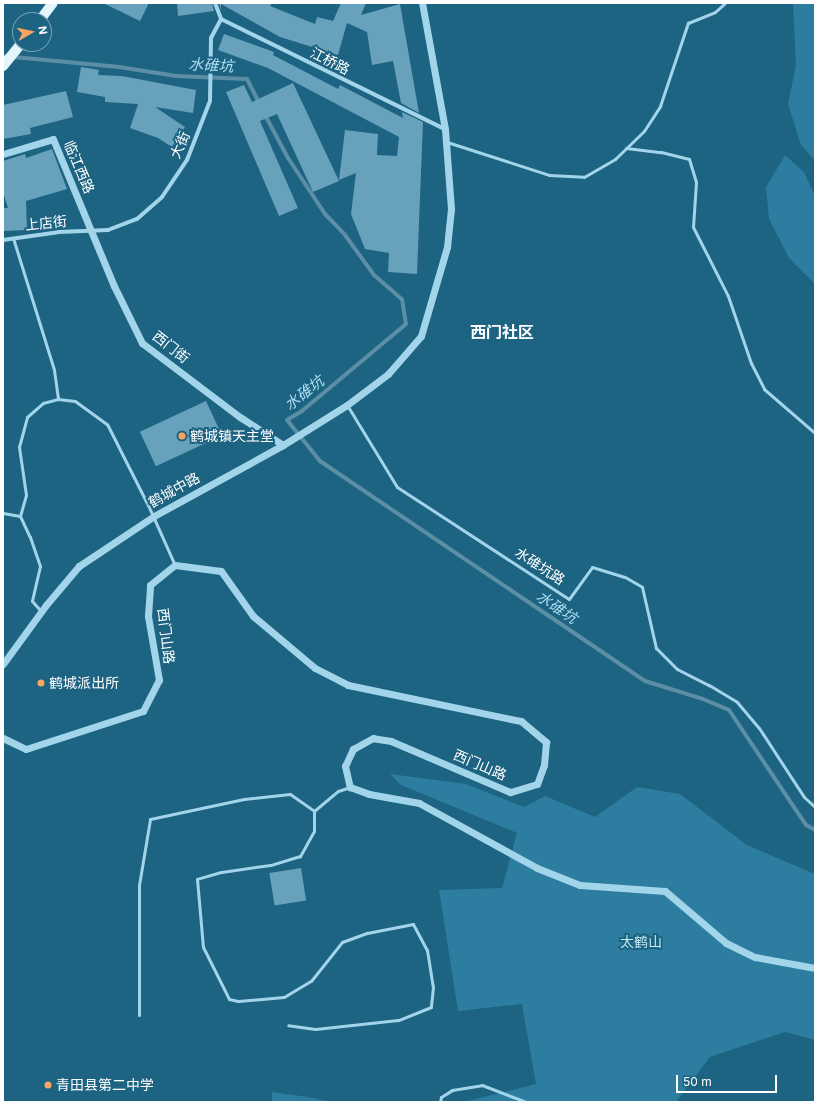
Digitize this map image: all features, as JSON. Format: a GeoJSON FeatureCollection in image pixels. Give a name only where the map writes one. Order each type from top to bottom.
{"type":"FeatureCollection","features":[{"type":"Feature","properties":{"kind":"main road"},"geometry":{"type":"LineString","coordinates":[[46,12],[53,3]]}},
{"type":"Feature","properties":{"kind":"main road"},"geometry":{"type":"LineString","coordinates":[[3,66],[14,52]]}},
{"type":"Feature","properties":{"kind":"street"},"geometry":{"type":"LineString","coordinates":[[215,3],[221,19]]}},
{"type":"Feature","properties":{"kind":"street","name":"鹤城中路"},"geometry":{"type":"LineString","coordinates":[[3,664],[5,655],[79,566],[154,516],[283,445],[346,406],[388,374],[421,336],[447,247],[451,209],[447,142],[422,3]]}},
{"type":"Feature","properties":{"kind":"street","name":"大街"},"geometry":{"type":"LineString","coordinates":[[91,230],[108,230],[137,219],[162,197],[187,160],[210,101],[211,38],[221,19]]}},
{"type":"Feature","properties":{"kind":"street","name":"江桥路"},"geometry":{"type":"LineString","coordinates":[[221,19],[445,129]]}},
{"type":"Feature","properties":{"kind":"street","name":"临江西路"},"geometry":{"type":"LineString","coordinates":[[3,154],[53,139],[91,230]]}},
{"type":"Feature","properties":{"kind":"street","name":"上店街"},"geometry":{"type":"LineString","coordinates":[[3,240],[91,230]]}},
{"type":"Feature","properties":{"kind":"street","name":"西门街"},"geometry":{"type":"LineString","coordinates":[[91,230],[142,343],[240,417],[283,445]]}},
{"type":"Feature","properties":{"kind":"street","name":"西门山路"},"geometry":{"type":"LineString","coordinates":[[3,738],[26,749],[143,711],[159,680],[148,616],[150,585],[175,565],[221,571],[253,616],[315,668],[348,685],[521,721],[546,742],[544,765],[537,784],[510,792],[391,741],[373,738],[354,749],[346,766],[350,787]]}},
{"type":"Feature","properties":{"kind":"street"},"geometry":{"type":"LineString","coordinates":[[350,787],[369,794],[419,803],[537,868],[580,885],[665,891],[726,943],[755,957],[815,968]]}},
{"type":"Feature","properties":{"kind":"lane"},"geometry":{"type":"LineString","coordinates":[[447,142],[549,175],[584,177],[615,159],[644,131],[660,106],[688,23],[715,12],[725,3]]}},
{"type":"Feature","properties":{"kind":"lane"},"geometry":{"type":"LineString","coordinates":[[626,148],[661,152],[689,159],[696,182],[693,227],[728,296],[751,363],[764,389],[815,433]]}},
{"type":"Feature","properties":{"kind":"lane"},"geometry":{"type":"LineString","coordinates":[[13,238],[54,370],[58,399]]}},
{"type":"Feature","properties":{"kind":"lane"},"geometry":{"type":"LineString","coordinates":[[41,611],[32,601],[40,566],[30,537],[20,516],[26,495],[19,447],[27,417],[43,404],[58,399],[75,401],[107,424],[162,534],[175,565]]}},
{"type":"Feature","properties":{"kind":"lane","name":"水碓坑路"},"geometry":{"type":"LineString","coordinates":[[346,406],[397,488],[569,598],[592,568],[625,577],[642,588],[656,648],[677,670],[709,685],[737,702],[759,728],[804,797],[815,807]]}},
{"type":"Feature","properties":{"kind":"lane"},"geometry":{"type":"LineString","coordinates":[[3,513],[20,516]]}},
{"type":"Feature","properties":{"kind":"lane"},"geometry":{"type":"LineString","coordinates":[[314,811],[338,791],[350,787]]}},
{"type":"Feature","properties":{"kind":"lane"},"geometry":{"type":"LineString","coordinates":[[139,1014],[139,885],[150,819],[244,799],[290,794],[314,811]]}},
{"type":"Feature","properties":{"kind":"lane"},"geometry":{"type":"LineString","coordinates":[[288,1024],[315,1029],[398,1020],[431,1007],[433,987],[427,950],[413,924],[367,933],[342,942],[310,981],[284,997],[238,1001],[229,999],[203,948],[197,879],[220,872],[270,865],[300,856],[314,832],[314,811]]}},
{"type":"Feature","properties":{"kind":"lane"},"geometry":{"type":"LineString","coordinates":[[440,1102],[441,1096],[452,1090],[482,1086],[526,1102]]}},
{"type":"Feature","properties":{"kind":"green space"},"geometry":{"type":"Polygon","coordinates":[[[793,3],[815,3],[815,161],[801,145],[788,104],[796,65],[793,3]]]}},
{"type":"Feature","properties":{"kind":"green space"},"geometry":{"type":"Polygon","coordinates":[[[785,155],[804,172],[815,196],[815,284],[789,258],[769,219],[766,187],[785,155]]]}},
{"type":"Feature","properties":{"kind":"green space","name":"太鹤山"},"geometry":{"type":"Polygon","coordinates":[[[390,774],[466,784],[524,807],[545,796],[595,817],[637,787],[680,794],[747,845],[815,874],[815,1040],[785,1032],[710,1057],[676,1102],[464,1102],[536,1084],[522,1004],[458,1011],[439,890],[502,888],[517,833],[401,785],[390,774]]]}},
{"type":"Feature","properties":{"kind":"green space"},"geometry":{"type":"Polygon","coordinates":[[[272,1092],[308,1097],[331,1102],[272,1102],[272,1092]]]}},
{"type":"Feature","properties":{"kind":"building"},"geometry":{"type":"Polygon","coordinates":[[[103,3],[149,3],[140,21],[103,3]]]}},
{"type":"Feature","properties":{"kind":"building"},"geometry":{"type":"Polygon","coordinates":[[[177,3],[212,3],[214,11],[178,16],[177,3]]]}},
{"type":"Feature","properties":{"kind":"building"},"geometry":{"type":"Polygon","coordinates":[[[219,3],[272,3],[270,6],[315,24],[317,17],[333,21],[341,3],[366,3],[361,15],[400,4],[419,113],[401,103],[393,61],[372,65],[367,32],[347,23],[338,55],[280,37],[221,4],[221,10],[219,3]]]}},
{"type":"Feature","properties":{"kind":"building"},"geometry":{"type":"Polygon","coordinates":[[[224,34],[274,52],[273,55],[338,89],[340,85],[403,118],[402,112],[423,122],[417,274],[388,272],[389,253],[365,249],[351,214],[356,173],[339,180],[345,130],[378,134],[377,155],[397,156],[399,137],[268,68],[218,50],[224,34]]]}},
{"type":"Feature","properties":{"kind":"building"},"geometry":{"type":"Polygon","coordinates":[[[81,67],[99,70],[98,75],[122,76],[196,90],[193,113],[155,107],[185,127],[172,147],[158,138],[130,128],[138,104],[105,102],[105,97],[77,92],[81,67]]]}},
{"type":"Feature","properties":{"kind":"building"},"geometry":{"type":"Polygon","coordinates":[[[293,83],[339,181],[313,192],[277,114],[260,121],[298,208],[279,216],[226,92],[244,85],[252,102],[293,83]]]}},
{"type":"Feature","properties":{"kind":"building"},"geometry":{"type":"Polygon","coordinates":[[[66,91],[73,117],[30,128],[31,134],[3,139],[3,105],[66,91]]]}},
{"type":"Feature","properties":{"kind":"building"},"geometry":{"type":"Polygon","coordinates":[[[52,149],[67,189],[26,201],[27,230],[3,231],[3,208],[8,208],[3,192],[3,161],[25,154],[26,158],[52,149]]]}},
{"type":"Feature","properties":{"kind":"building","name":"鹤城镇天主堂"},"geometry":{"type":"Polygon","coordinates":[[[206,401],[222,435],[156,466],[140,432],[206,401]]]}},
{"type":"Feature","properties":{"kind":"building"},"geometry":{"type":"Polygon","coordinates":[[[301,868],[306,901],[275,906],[269,873],[301,868]]]}},
{"type":"Feature","properties":{"kind":"waterway","name":"水碓坑"},"geometry":{"type":"LineString","coordinates":[[3,56],[119,67],[176,76],[247,79],[259,103]]}},
{"type":"Feature","properties":{"kind":"waterway","name":"水碓坑"},"geometry":{"type":"LineString","coordinates":[[265,115],[288,158],[325,214],[345,235],[374,275],[402,299],[406,324],[302,411],[287,420],[320,461],[645,681],[703,699],[729,710],[806,825],[815,830]]}},
{"type":"Feature","properties":{"kind":"place","name":"鹤城镇天主堂"},"geometry":{"type":"Point","coordinates":[182,436]}},
{"type":"Feature","properties":{"kind":"place","name":"鹤城派出所"},"geometry":{"type":"Point","coordinates":[41,683]}},
{"type":"Feature","properties":{"kind":"place","name":"青田县第二中学"},"geometry":{"type":"Point","coordinates":[48,1085]}},
{"type":"Feature","properties":{"kind":"district","name":"西门社区"},"geometry":{"type":"Point","coordinates":[502,332]}}]}
